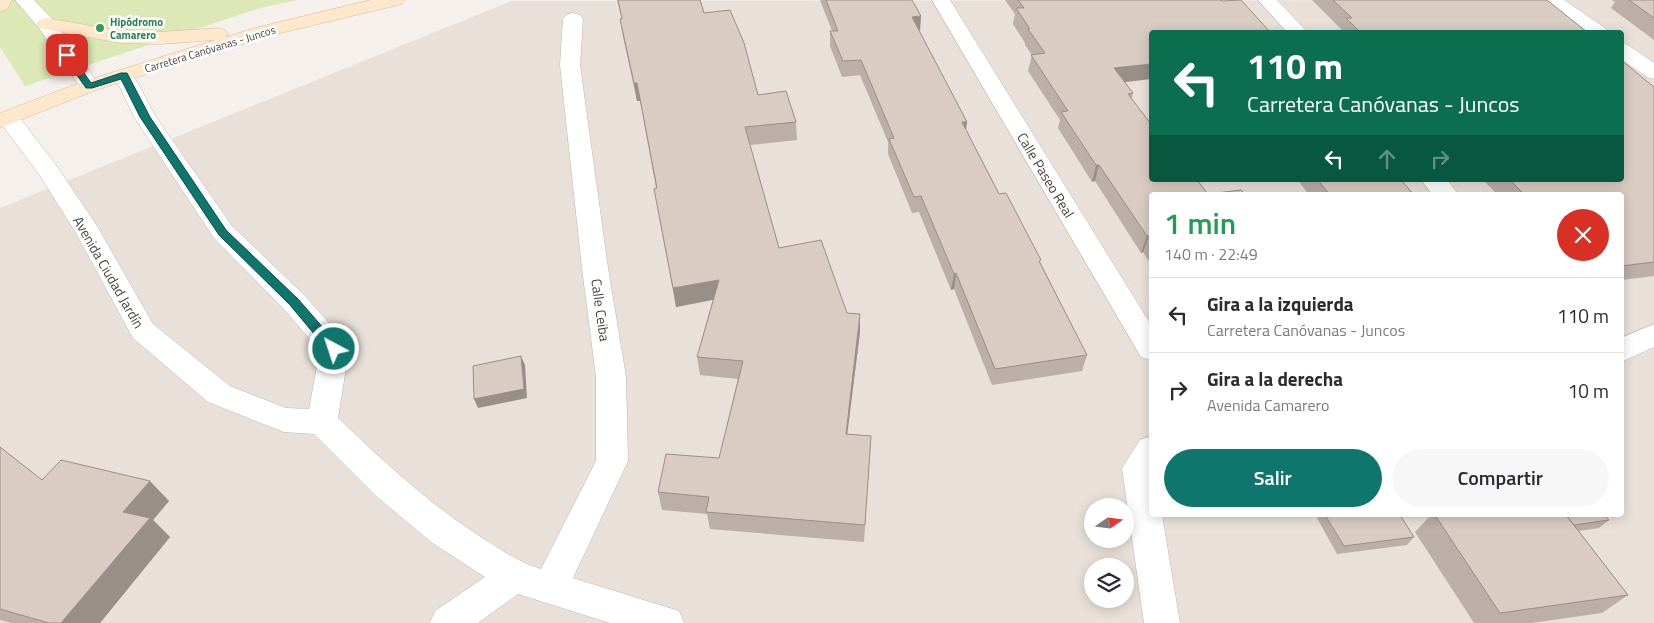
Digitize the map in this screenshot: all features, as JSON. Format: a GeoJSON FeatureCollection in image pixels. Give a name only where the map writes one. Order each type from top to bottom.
{"type":"FeatureCollection","features":[{"type":"Feature","properties":{"kind":"main road"},"geometry":{"type":"LineString","coordinates":[[0,5],[3,0]]}},
{"type":"Feature","properties":{"kind":"main road","name":"Carretera Canóvanas - Juncos"},"geometry":{"type":"LineString","coordinates":[[4,120],[89,86],[262,32],[395,0]]}},
{"type":"Feature","properties":{"kind":"main road"},"geometry":{"type":"LineString","coordinates":[[46,24],[120,37],[162,38],[262,32]]}},
{"type":"Feature","properties":{"kind":"street"},"geometry":{"type":"LineString","coordinates":[[24,0],[46,24],[89,86]]}},
{"type":"Feature","properties":{"kind":"street","name":"Calle Paseo Real"},"geometry":{"type":"LineString","coordinates":[[941,0],[1149,347]]}},
{"type":"Feature","properties":{"kind":"street"},"geometry":{"type":"LineString","coordinates":[[1267,0],[1295,30]]}},
{"type":"Feature","properties":{"kind":"street"},"geometry":{"type":"LineString","coordinates":[[1552,0],[1595,30]]}},
{"type":"Feature","properties":{"kind":"street","name":"Calle Ceiba"},"geometry":{"type":"LineString","coordinates":[[550,588],[612,461],[611,377],[595,268],[570,65],[573,19]]}},
{"type":"Feature","properties":{"kind":"street"},"geometry":{"type":"LineString","coordinates":[[1624,51],[1654,73]]}},
{"type":"Feature","properties":{"kind":"street"},"geometry":{"type":"LineString","coordinates":[[124,75],[145,117],[222,232],[294,302],[334,349],[322,422],[393,491],[443,531],[514,578],[666,623]]}},
{"type":"Feature","properties":{"kind":"street","name":"Avenida Ciudad Jardín"},"geometry":{"type":"LineString","coordinates":[[4,120],[48,170],[88,232],[142,331],[219,394],[284,420],[322,422]]}},
{"type":"Feature","properties":{"kind":"street"},"geometry":{"type":"LineString","coordinates":[[1435,182],[1444,192]]}},
{"type":"Feature","properties":{"kind":"street"},"geometry":{"type":"LineString","coordinates":[[1624,350],[1654,335]]}},
{"type":"Feature","properties":{"kind":"street"},"geometry":{"type":"LineString","coordinates":[[1149,452],[1138,468],[1162,623]]}},
{"type":"Feature","properties":{"kind":"street"},"geometry":{"type":"LineString","coordinates":[[448,623],[514,578]]}},
{"type":"Feature","properties":{"kind":"shaded area"},"geometry":{"type":"Polygon","coordinates":[[[1654,0],[1654,623],[0,623],[0,208],[512,1],[1654,0]]]}},
{"type":"Feature","properties":{"kind":"green space","name":"Hipódromo Camarero"},"geometry":{"type":"Polygon","coordinates":[[[0,0],[298,0],[260,8],[25,86],[0,47],[0,0]]]}},
{"type":"Feature","properties":{"kind":"building"},"geometry":{"type":"Polygon","coordinates":[[[618,0],[700,0],[704,13],[730,10],[744,43],[758,95],[786,91],[796,122],[745,127],[779,248],[821,240],[847,313],[860,314],[846,434],[871,436],[865,525],[706,512],[709,497],[658,492],[666,454],[719,458],[743,361],[697,357],[719,280],[673,288],[654,189],[657,188],[637,83],[634,83],[620,19],[622,19],[618,0]]]}},
{"type":"Feature","properties":{"kind":"building"},"geometry":{"type":"Polygon","coordinates":[[[826,0],[912,0],[921,16],[912,17],[967,122],[962,122],[999,194],[1006,193],[1087,355],[995,369],[956,273],[954,274],[921,196],[914,197],[889,139],[894,138],[861,60],[843,61],[830,31],[838,31],[826,0]]]}},
{"type":"Feature","properties":{"kind":"building"},"geometry":{"type":"Polygon","coordinates":[[[1018,0],[1241,0],[1268,30],[1149,30],[1149,64],[1114,68],[1133,93],[1128,94],[1149,121],[1149,182],[1199,182],[1206,192],[1149,192],[1149,236],[1147,236],[1099,165],[1096,165],[1061,112],[1068,111],[1031,55],[1045,53],[1016,8],[1024,8],[1018,0]]]}},
{"type":"Feature","properties":{"kind":"building"},"geometry":{"type":"Polygon","coordinates":[[[1333,0],[1547,0],[1584,30],[1358,30],[1346,18],[1352,18],[1333,0]]]}},
{"type":"Feature","properties":{"kind":"building"},"geometry":{"type":"Polygon","coordinates":[[[1629,0],[1654,0],[1654,18],[1629,0]]]}},
{"type":"Feature","properties":{"kind":"building"},"geometry":{"type":"Polygon","coordinates":[[[1624,62],[1654,87],[1654,262],[1624,266],[1624,192],[1522,192],[1512,182],[1624,182],[1624,62]]]}},
{"type":"Feature","properties":{"kind":"building"},"geometry":{"type":"Polygon","coordinates":[[[1320,182],[1403,182],[1411,192],[1328,192],[1320,182]]]}},
{"type":"Feature","properties":{"kind":"building"},"geometry":{"type":"Polygon","coordinates":[[[1241,190],[1243,192],[1224,192],[1241,190]]]}},
{"type":"Feature","properties":{"kind":"building"},"geometry":{"type":"Polygon","coordinates":[[[521,356],[524,389],[474,399],[473,366],[521,356]]]}},
{"type":"Feature","properties":{"kind":"building"},"geometry":{"type":"Polygon","coordinates":[[[0,447],[42,480],[61,460],[150,481],[123,512],[150,518],[61,623],[49,623],[0,609],[0,447]]]}},
{"type":"Feature","properties":{"kind":"building"},"geometry":{"type":"Polygon","coordinates":[[[1326,517],[1401,517],[1414,537],[1344,546],[1326,517]]]}},
{"type":"Feature","properties":{"kind":"building"},"geometry":{"type":"Polygon","coordinates":[[[1436,517],[1568,517],[1628,595],[1500,613],[1436,517]]]}},
{"type":"Feature","properties":{"kind":"building"},"geometry":{"type":"Polygon","coordinates":[[[1568,517],[1606,517],[1609,520],[1574,525],[1568,517]]]}},
{"type":"Feature","properties":{"kind":"place","name":"Hipódromo Camarero"},"geometry":{"type":"Point","coordinates":[100,28]}},
{"type":"Feature","properties":{"kind":"route"},"geometry":{"type":"LineString","coordinates":[[67,55],[89,86],[124,75],[145,117],[222,232],[294,302],[334,349]]}}]}
